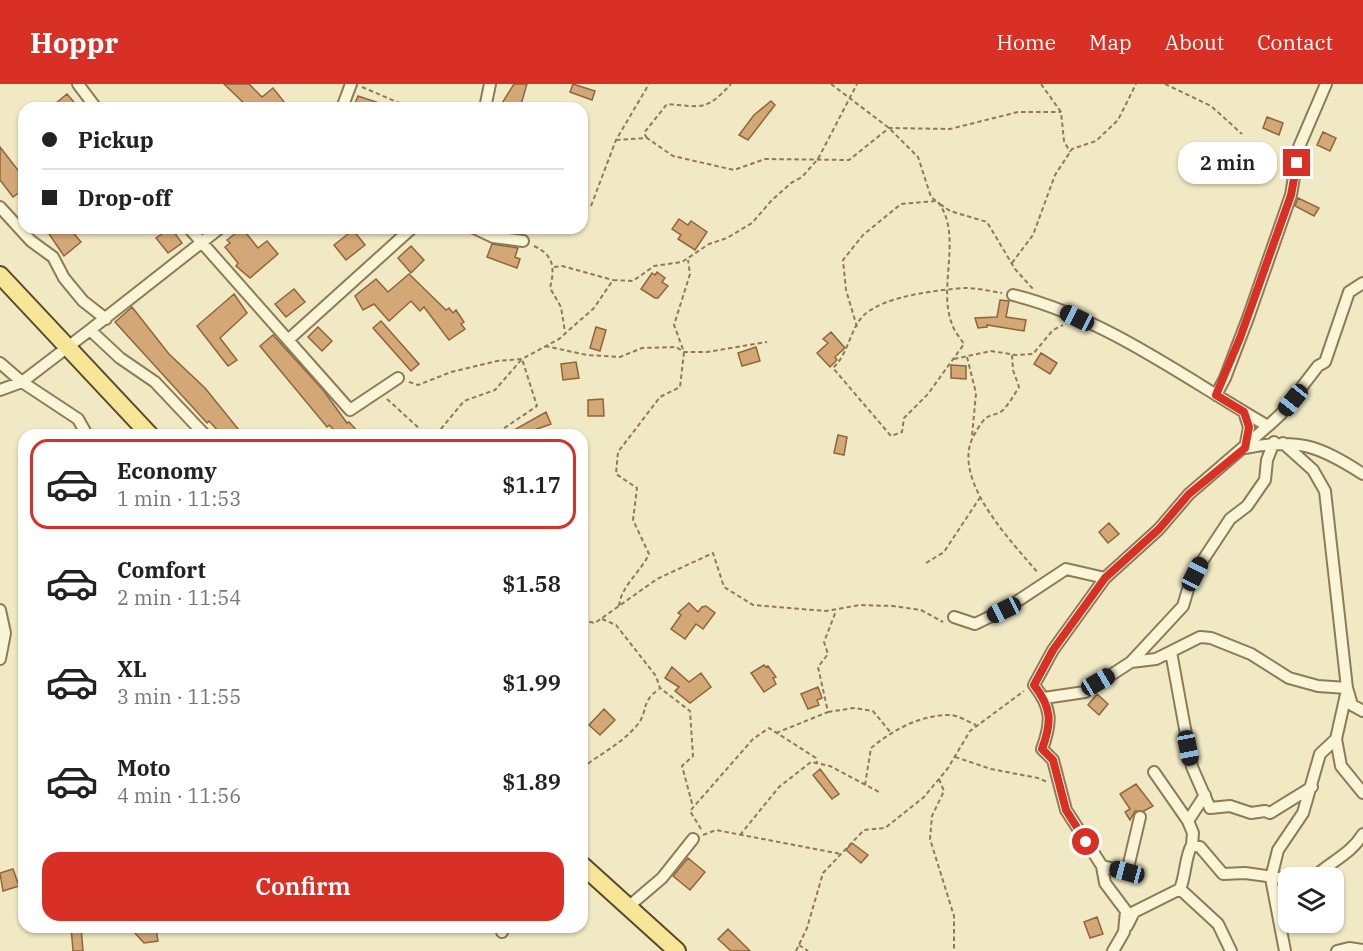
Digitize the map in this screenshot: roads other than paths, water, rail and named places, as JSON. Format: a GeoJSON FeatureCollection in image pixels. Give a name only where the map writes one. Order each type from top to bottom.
{"type":"FeatureCollection","features":[{"type":"Feature","properties":{"kind":"main road"},"geometry":{"type":"LineString","coordinates":[[0,275],[144,429]]}},
{"type":"Feature","properties":{"kind":"main road"},"geometry":{"type":"LineString","coordinates":[[588,870],[677,951]]}},
{"type":"Feature","properties":{"kind":"street"},"geometry":{"type":"LineString","coordinates":[[78,84],[92,102]]}},
{"type":"Feature","properties":{"kind":"street"},"geometry":{"type":"LineString","coordinates":[[344,102],[351,84]]}},
{"type":"Feature","properties":{"kind":"street"},"geometry":{"type":"LineString","coordinates":[[486,102],[490,84]]}},
{"type":"Feature","properties":{"kind":"street"},"geometry":{"type":"LineString","coordinates":[[1216,395],[1248,318],[1291,195],[1299,147],[1326,84]]}},
{"type":"Feature","properties":{"kind":"street"},"geometry":{"type":"LineString","coordinates":[[0,207],[18,227]]}},
{"type":"Feature","properties":{"kind":"street"},"geometry":{"type":"LineString","coordinates":[[25,234],[53,257],[64,278],[83,301],[106,319]]}},
{"type":"Feature","properties":{"kind":"street"},"geometry":{"type":"LineString","coordinates":[[195,234],[350,410],[398,378]]}},
{"type":"Feature","properties":{"kind":"street"},"geometry":{"type":"LineString","coordinates":[[0,390],[22,382],[213,234]]}},
{"type":"Feature","properties":{"kind":"street"},"geometry":{"type":"LineString","coordinates":[[288,340],[405,234]]}},
{"type":"Feature","properties":{"kind":"street"},"geometry":{"type":"LineString","coordinates":[[487,234],[523,241]]}},
{"type":"Feature","properties":{"kind":"street"},"geometry":{"type":"LineString","coordinates":[[1124,932],[1126,911],[1106,883],[1102,866],[1066,810],[1053,760],[1042,749],[1050,729],[1044,698],[1034,685],[1053,650],[1105,578],[1159,529],[1189,494],[1245,448],[1281,414],[1318,366],[1325,362],[1350,292],[1363,283]]}},
{"type":"Feature","properties":{"kind":"street"},"geometry":{"type":"LineString","coordinates":[[1013,295],[1045,303],[1128,343],[1268,426]]}},
{"type":"Feature","properties":{"kind":"street"},"geometry":{"type":"LineString","coordinates":[[90,330],[120,358],[155,382],[199,429]]}},
{"type":"Feature","properties":{"kind":"street"},"geometry":{"type":"LineString","coordinates":[[0,363],[22,382],[78,419],[84,429]]}},
{"type":"Feature","properties":{"kind":"street"},"geometry":{"type":"LineString","coordinates":[[1244,412],[1249,427],[1245,448]]}},
{"type":"Feature","properties":{"kind":"street"},"geometry":{"type":"LineString","coordinates":[[1245,448],[1279,443],[1310,445],[1334,455],[1363,474]]}},
{"type":"Feature","properties":{"kind":"street"},"geometry":{"type":"LineString","coordinates":[[1044,698],[1085,692],[1131,662],[1183,606],[1189,586],[1201,563],[1230,519],[1247,506],[1265,480],[1267,460],[1279,443]]}},
{"type":"Feature","properties":{"kind":"street"},"geometry":{"type":"LineString","coordinates":[[1279,443],[1312,470],[1325,491],[1347,689],[1352,705],[1363,711]]}},
{"type":"Feature","properties":{"kind":"street"},"geometry":{"type":"LineString","coordinates":[[954,617],[975,624],[1044,586],[1066,569],[1105,578]]}},
{"type":"Feature","properties":{"kind":"street"},"geometry":{"type":"LineString","coordinates":[[0,610],[5,633],[0,659]]}},
{"type":"Feature","properties":{"kind":"street"},"geometry":{"type":"LineString","coordinates":[[1131,662],[1156,659],[1200,637],[1211,638],[1262,659],[1289,678],[1318,686],[1347,689]]}},
{"type":"Feature","properties":{"kind":"street"},"geometry":{"type":"LineString","coordinates":[[1171,652],[1192,767],[1210,808],[1230,806],[1251,813],[1265,811],[1270,813],[1312,787]]}},
{"type":"Feature","properties":{"kind":"street"},"geometry":{"type":"LineString","coordinates":[[1347,689],[1336,739],[1341,766],[1363,793]]}},
{"type":"Feature","properties":{"kind":"street"},"geometry":{"type":"LineString","coordinates":[[1285,951],[1271,878],[1278,850],[1303,813],[1320,754],[1336,739]]}},
{"type":"Feature","properties":{"kind":"street"},"geometry":{"type":"LineString","coordinates":[[1113,951],[1134,912],[1180,889],[1187,873],[1187,852],[1192,846],[1193,833],[1188,820],[1154,772]]}},
{"type":"Feature","properties":{"kind":"street"},"geometry":{"type":"LineString","coordinates":[[1188,820],[1205,795]]}},
{"type":"Feature","properties":{"kind":"street"},"geometry":{"type":"LineString","coordinates":[[1102,866],[1127,872],[1140,817]]}},
{"type":"Feature","properties":{"kind":"street"},"geometry":{"type":"LineString","coordinates":[[1325,867],[1354,849],[1363,834]]}},
{"type":"Feature","properties":{"kind":"street"},"geometry":{"type":"LineString","coordinates":[[628,907],[662,878],[698,837]]}},
{"type":"Feature","properties":{"kind":"street"},"geometry":{"type":"LineString","coordinates":[[1192,846],[1200,847],[1223,874],[1245,873],[1278,878]]}},
{"type":"Feature","properties":{"kind":"street"},"geometry":{"type":"LineString","coordinates":[[1180,889],[1218,924],[1231,951]]}},
{"type":"Feature","properties":{"kind":"street"},"geometry":{"type":"LineString","coordinates":[[1337,951],[1349,948],[1363,950]]}}]}
